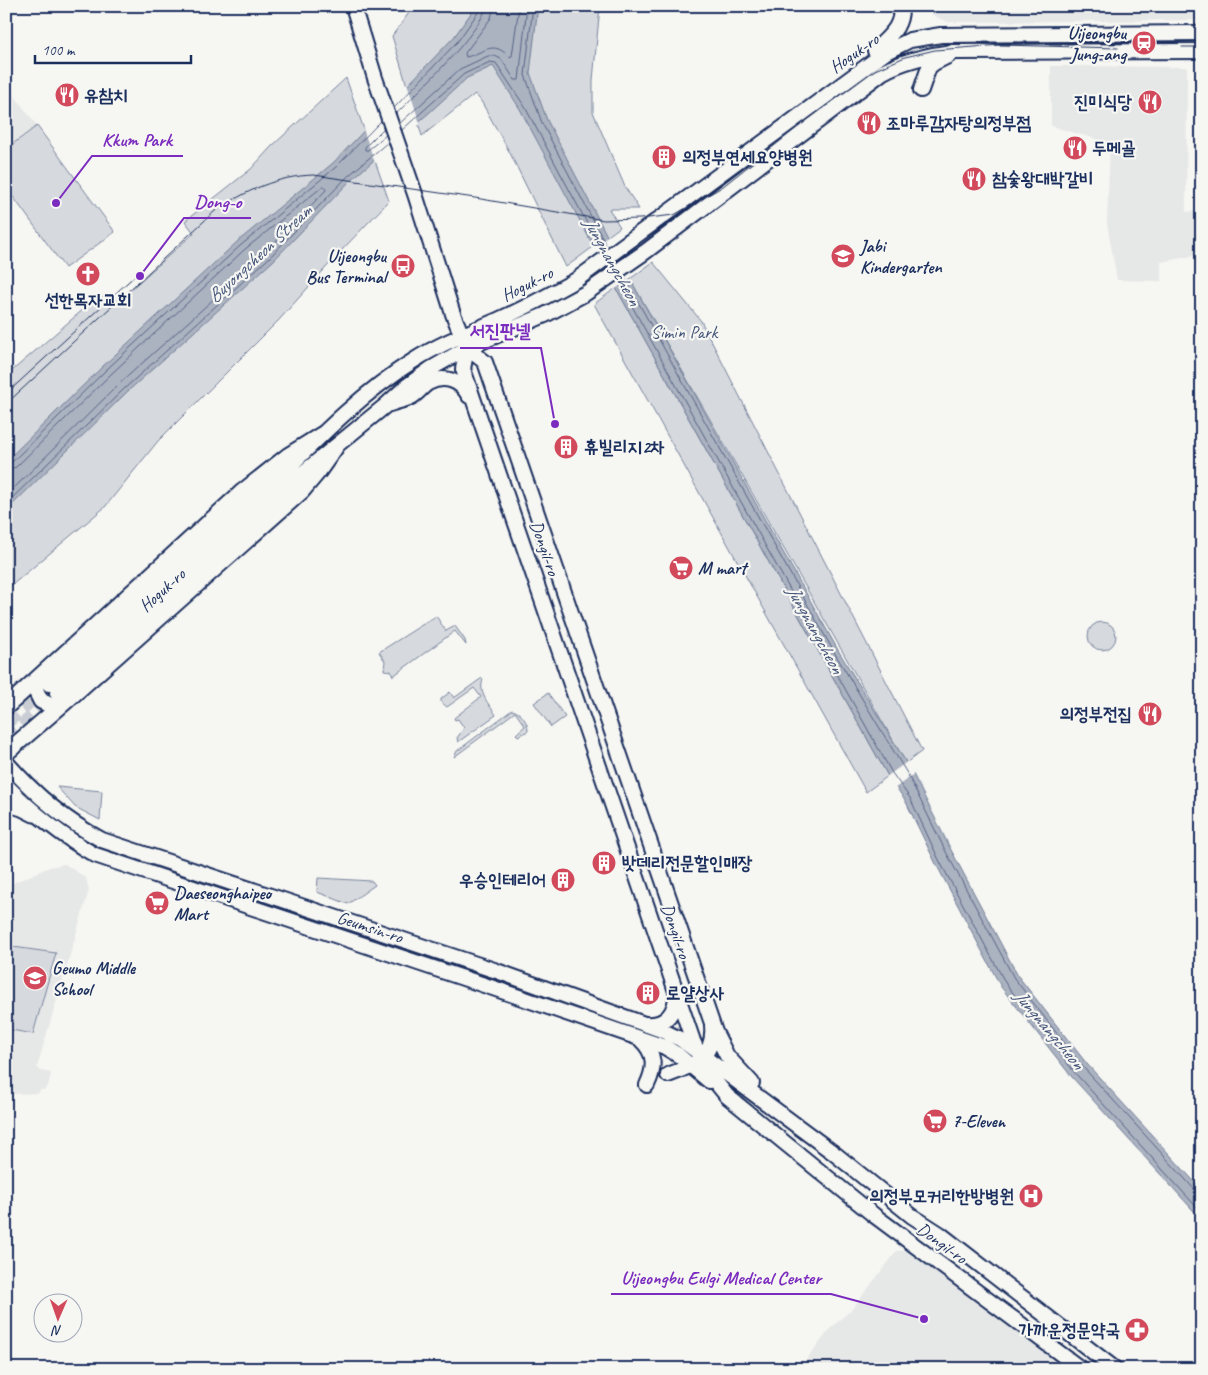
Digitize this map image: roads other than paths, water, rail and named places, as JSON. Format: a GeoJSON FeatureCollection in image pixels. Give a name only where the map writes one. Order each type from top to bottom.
{"type":"FeatureCollection","features":[{"type":"Feature","properties":{"kind":"main road","name":"Hoguk-ro"},"geometry":{"type":"LineString","coordinates":[[6,753],[53,689],[241,493],[289,455],[321,435]]}},
{"type":"Feature","properties":{"kind":"main road","name":"Hoguk-ro"},"geometry":{"type":"LineString","coordinates":[[6,707],[53,689],[302,490],[335,448]]}},
{"type":"Feature","properties":{"kind":"main road"},"geometry":{"type":"LineString","coordinates":[[6,803],[34,814]]}},
{"type":"Feature","properties":{"kind":"street","name":"Dongil-ro"},"geometry":{"type":"LineString","coordinates":[[353,6],[375,78],[464,342],[463,369],[687,1021],[696,1056],[786,1117],[912,1216],[940,1234],[1115,1369]]}},
{"type":"Feature","properties":{"kind":"street"},"geometry":{"type":"LineString","coordinates":[[868,64],[876,50],[894,32],[900,18],[901,6]]}},
{"type":"Feature","properties":{"kind":"street","name":"Hoguk-ro"},"geometry":{"type":"LineString","coordinates":[[335,448],[407,386],[464,342],[576,280],[868,64],[903,43],[933,36],[1202,33]]}},
{"type":"Feature","properties":{"kind":"street","name":"Hoguk-ro"},"geometry":{"type":"LineString","coordinates":[[321,435],[368,394],[429,351],[464,342],[545,315],[586,293],[645,252],[877,76],[893,67],[913,59],[953,52],[1202,51]]}},
{"type":"Feature","properties":{"kind":"street"},"geometry":{"type":"LineString","coordinates":[[921,90],[929,68],[953,52]]}},
{"type":"Feature","properties":{"kind":"street","name":"Dongil-ro"},"geometry":{"type":"LineString","coordinates":[[464,342],[485,362],[719,1041],[727,1056],[786,1117]]}},
{"type":"Feature","properties":{"kind":"street"},"geometry":{"type":"LineString","coordinates":[[385,406],[413,396],[428,383],[436,380],[457,381],[472,400],[490,445]]}},
{"type":"Feature","properties":{"kind":"street","name":"Geumsin-ro"},"geometry":{"type":"LineString","coordinates":[[6,762],[45,802],[71,822],[102,840],[494,970],[661,1030],[696,1056],[727,1096]]}},
{"type":"Feature","properties":{"kind":"street","name":"Geumsin-ro"},"geometry":{"type":"LineString","coordinates":[[6,785],[34,814],[62,835],[99,857],[696,1056]]}},
{"type":"Feature","properties":{"kind":"street"},"geometry":{"type":"LineString","coordinates":[[645,1024],[656,1024],[669,1017],[675,1008],[676,989]]}},
{"type":"Feature","properties":{"kind":"street"},"geometry":{"type":"LineString","coordinates":[[711,1018],[713,1028],[712,1041],[696,1056],[668,1075],[697,1080],[727,1096]]}},
{"type":"Feature","properties":{"kind":"street"},"geometry":{"type":"LineString","coordinates":[[641,1039],[653,1056],[653,1069],[647,1085]]}},
{"type":"Feature","properties":{"kind":"street","name":"Dongil-ro"},"geometry":{"type":"LineString","coordinates":[[727,1096],[875,1216],[1081,1369]]}},
{"type":"Feature","properties":{"kind":"water"},"geometry":{"type":"Polygon","coordinates":[[[476,6],[538,6],[530,73],[547,120],[620,261],[838,650],[912,772],[1018,976],[1087,1064],[1202,1190],[1202,1220],[1071,1076],[1001,987],[935,862],[905,800],[888,776],[616,288],[520,109],[493,66],[467,78],[350,181],[273,261],[127,392],[6,511],[6,461],[102,367],[237,242],[333,163],[454,37],[476,6]]]}},
{"type":"Feature","properties":{"kind":"tunnel"},"geometry":{"type":"LineString","coordinates":[[6,723],[44,688]]}},
{"type":"Feature","properties":{"kind":"tunnel"},"geometry":{"type":"LineString","coordinates":[[6,740],[54,697]]}},
{"type":"Feature","properties":{"kind":"tram line"},"geometry":{"type":"LineString","coordinates":[[6,404],[215,211],[238,197],[262,186],[287,178],[314,175],[475,198],[604,220],[640,219],[674,215],[722,187],[875,70],[905,57],[935,50],[1001,45],[1118,48]]}},
{"type":"Feature","properties":{"kind":"tram line"},"geometry":{"type":"LineString","coordinates":[[1182,47],[1202,47]]}},
{"type":"Feature","properties":{"kind":"tram line"},"geometry":{"type":"LineString","coordinates":[[6,394],[140,271]]}},
{"type":"Feature","properties":{"kind":"place","name":"Uijeongbu Jung-ang"},"geometry":{"type":"Point","coordinates":[1144,43]}},
{"type":"Feature","properties":{"kind":"place","name":"유참치"},"geometry":{"type":"Point","coordinates":[67,95]}},
{"type":"Feature","properties":{"kind":"place","name":"진미식당"},"geometry":{"type":"Point","coordinates":[1150,102]}},
{"type":"Feature","properties":{"kind":"place","name":"조마루감자탕의정부점"},"geometry":{"type":"Point","coordinates":[869,123]}},
{"type":"Feature","properties":{"kind":"place","name":"두메골"},"geometry":{"type":"Point","coordinates":[1075,148]}},
{"type":"Feature","properties":{"kind":"place","name":"의정부연세요양병원"},"geometry":{"type":"Point","coordinates":[664,157]}},
{"type":"Feature","properties":{"kind":"place","name":"참숯왕대박갈비"},"geometry":{"type":"Point","coordinates":[974,179]}},
{"type":"Feature","properties":{"kind":"place","name":"Kkum Park"},"geometry":{"type":"Point","coordinates":[56,203]}},
{"type":"Feature","properties":{"kind":"place","name":"Jabi Kindergarten"},"geometry":{"type":"Point","coordinates":[843,256]}},
{"type":"Feature","properties":{"kind":"place","name":"Uijeongbu Bus Terminal"},"geometry":{"type":"Point","coordinates":[403,266]}},
{"type":"Feature","properties":{"kind":"place","name":"선한목자교회"},"geometry":{"type":"Point","coordinates":[88,274]}},
{"type":"Feature","properties":{"kind":"place","name":"Dong-o"},"geometry":{"type":"Point","coordinates":[140,276]}},
{"type":"Feature","properties":{"kind":"place","name":"서진판넬"},"geometry":{"type":"Point","coordinates":[555,424]}},
{"type":"Feature","properties":{"kind":"place","name":"휴빌리지2차"},"geometry":{"type":"Point","coordinates":[566,447]}},
{"type":"Feature","properties":{"kind":"place","name":"M mart"},"geometry":{"type":"Point","coordinates":[681,568]}},
{"type":"Feature","properties":{"kind":"place","name":"의정부전집"},"geometry":{"type":"Point","coordinates":[1150,714]}},
{"type":"Feature","properties":{"kind":"place","name":"밧데리전문할인매장"},"geometry":{"type":"Point","coordinates":[604,863]}},
{"type":"Feature","properties":{"kind":"place","name":"우승인테리어"},"geometry":{"type":"Point","coordinates":[563,880]}},
{"type":"Feature","properties":{"kind":"place","name":"Daeseonghaipeo Mart"},"geometry":{"type":"Point","coordinates":[157,903]}},
{"type":"Feature","properties":{"kind":"place","name":"Geumo Middle School"},"geometry":{"type":"Point","coordinates":[35,978]}},
{"type":"Feature","properties":{"kind":"place","name":"로얄상사"},"geometry":{"type":"Point","coordinates":[648,993]}},
{"type":"Feature","properties":{"kind":"place","name":"7-Eleven"},"geometry":{"type":"Point","coordinates":[935,1121]}},
{"type":"Feature","properties":{"kind":"place","name":"의정부모커리한방병원"},"geometry":{"type":"Point","coordinates":[1031,1196]}},
{"type":"Feature","properties":{"kind":"place","name":"Uijeongbu Eulgi Medical Center"},"geometry":{"type":"Point","coordinates":[924,1319]}},
{"type":"Feature","properties":{"kind":"place","name":"가까운정문약국"},"geometry":{"type":"Point","coordinates":[1137,1330]}},
{"type":"Feature","properties":{"kind":"water label","name":"Buyongcheon Stream"},"geometry":{"type":"Point","coordinates":[259,253]}},
{"type":"Feature","properties":{"kind":"water label","name":"Jungnangcheon"},"geometry":{"type":"Point","coordinates":[613,261]}},
{"type":"Feature","properties":{"kind":"water label","name":"Jungnangcheon"},"geometry":{"type":"Point","coordinates":[816,629]}},
{"type":"Feature","properties":{"kind":"water label","name":"Jungnangcheon"},"geometry":{"type":"Point","coordinates":[1050,1029]}},
{"type":"Feature","properties":{"kind":"park label","name":"Simin Park"},"geometry":{"type":"Point","coordinates":[684,332]}}]}
